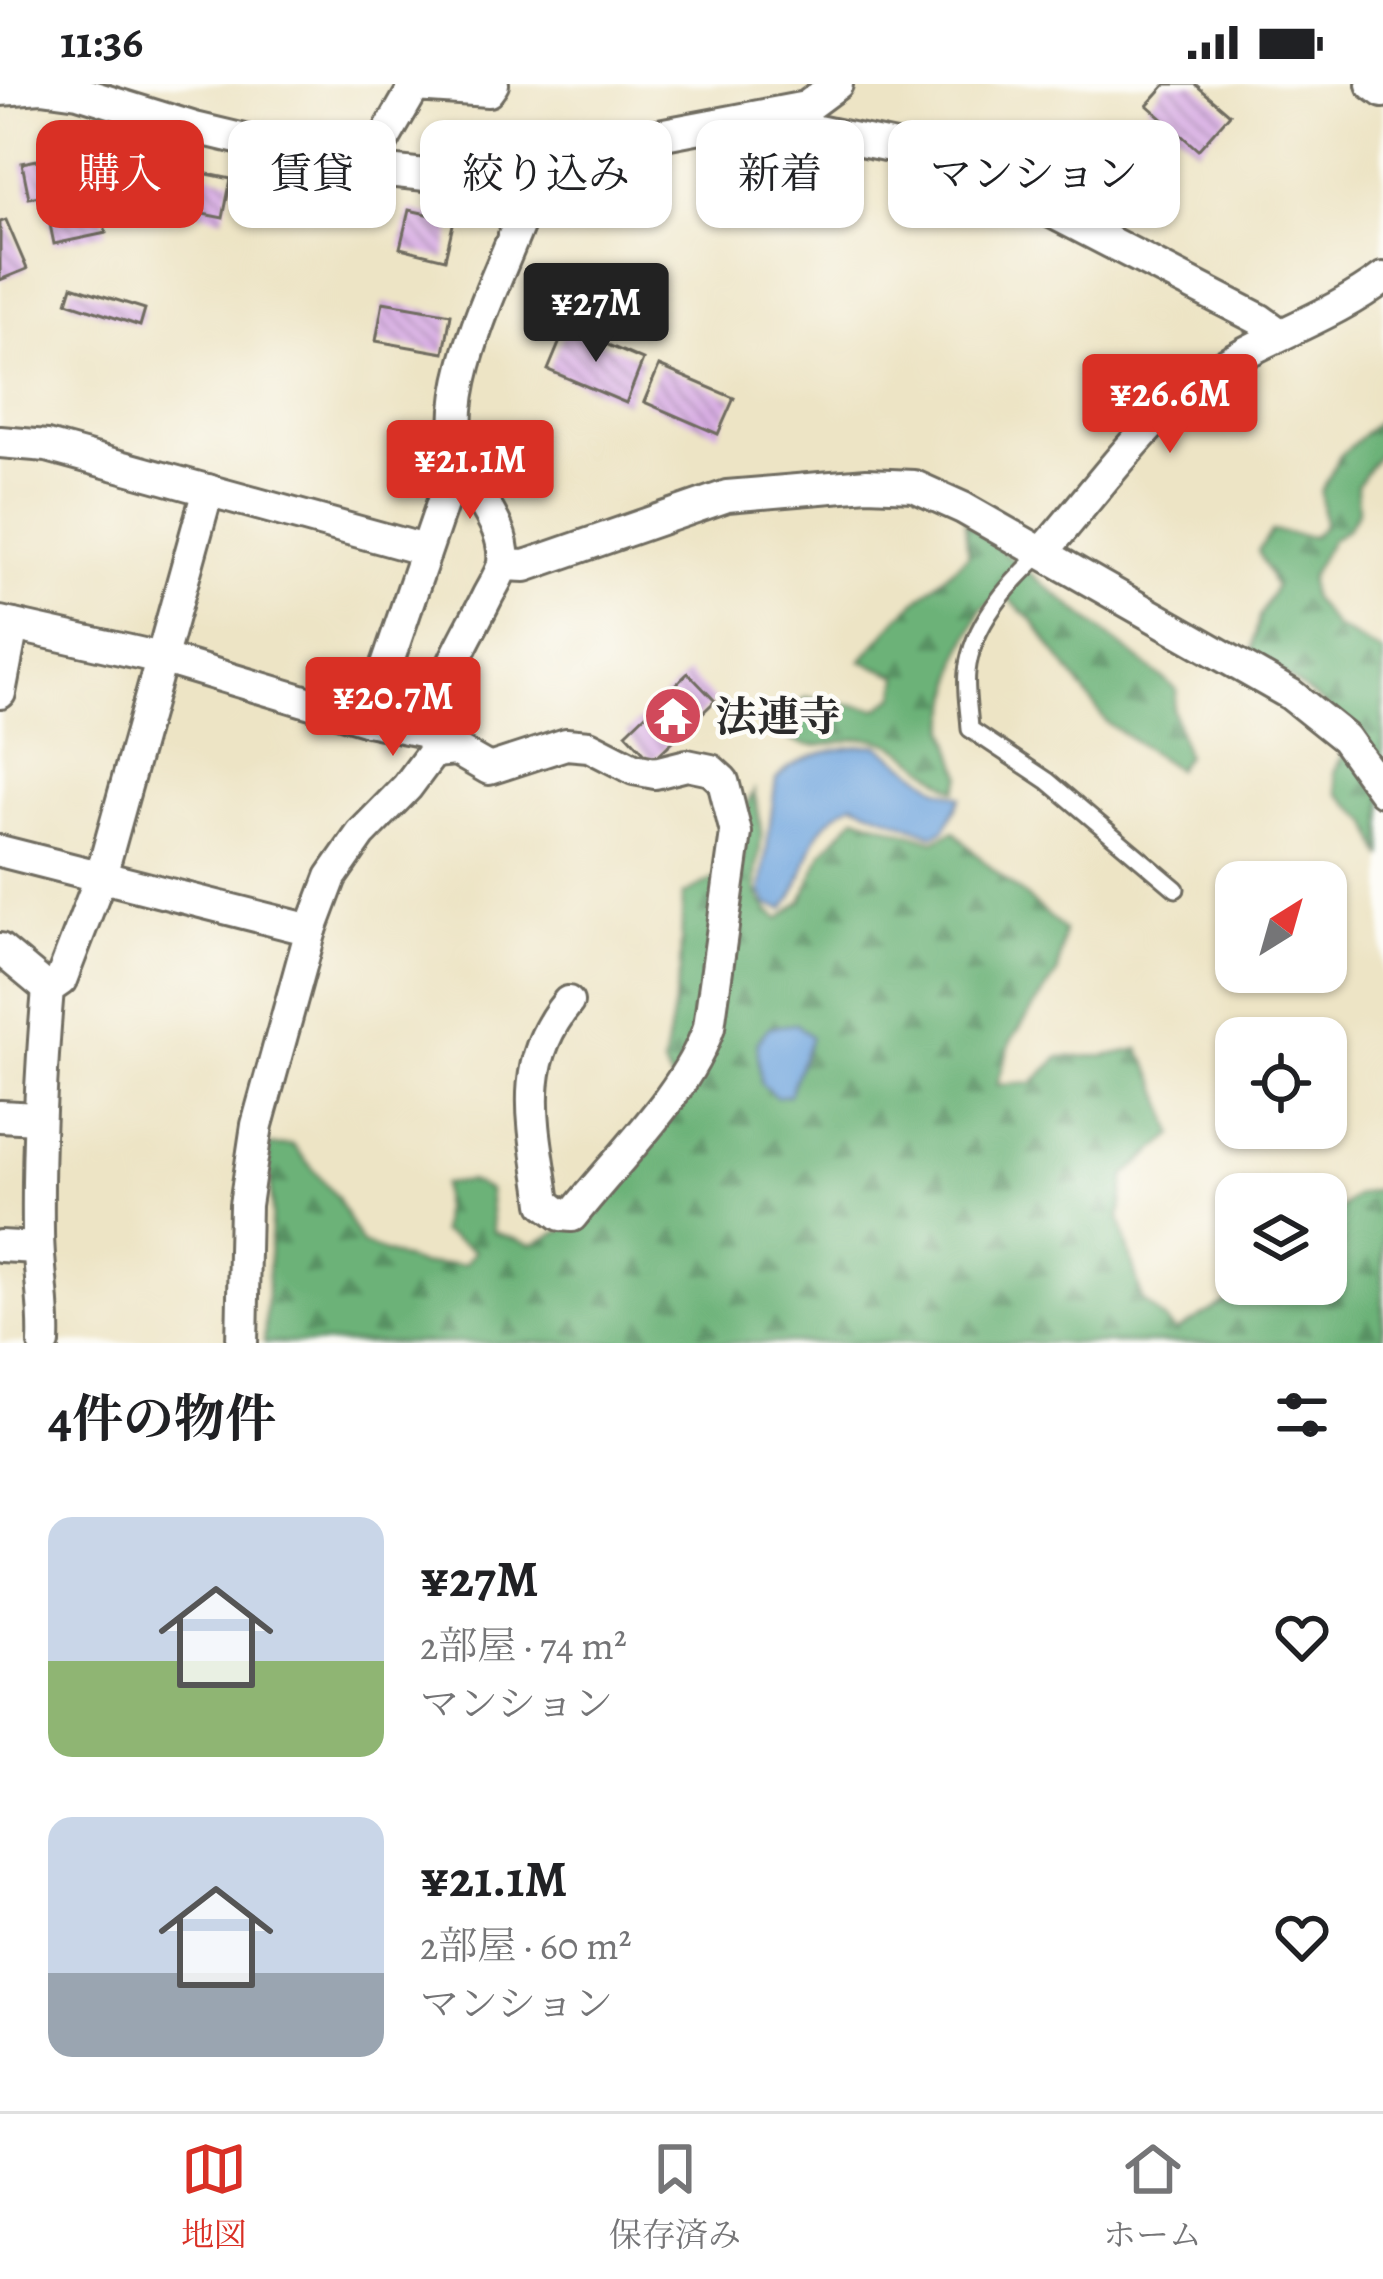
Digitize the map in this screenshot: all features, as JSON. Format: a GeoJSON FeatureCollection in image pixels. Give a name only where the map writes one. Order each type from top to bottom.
{"type":"FeatureCollection","features":[{"type":"Feature","properties":{"kind":"street"},"geometry":{"type":"LineString","coordinates":[[395,120],[415,86],[488,92],[493,84]]}},
{"type":"Feature","properties":{"kind":"street"},"geometry":{"type":"LineString","coordinates":[[672,133],[806,107],[837,84]]}},
{"type":"Feature","properties":{"kind":"street"},"geometry":{"type":"LineString","coordinates":[[1372,84],[1383,92]]}},
{"type":"Feature","properties":{"kind":"street"},"geometry":{"type":"LineString","coordinates":[[0,90],[42,86],[78,92],[228,136]]}},
{"type":"Feature","properties":{"kind":"street"},"geometry":{"type":"LineString","coordinates":[[768,117],[929,154],[972,171],[1280,334]]}},
{"type":"Feature","properties":{"kind":"street"},"geometry":{"type":"LineString","coordinates":[[242,1343],[245,1205],[256,1125],[311,930],[331,877],[361,834],[407,787],[432,742],[440,693],[503,565],[498,531],[462,462],[455,425],[467,356],[517,228]]}},
{"type":"Feature","properties":{"kind":"street"},"geometry":{"type":"LineString","coordinates":[[1042,553],[1171,404],[1201,380],[1280,334],[1350,303],[1383,278]]}},
{"type":"Feature","properties":{"kind":"street"},"geometry":{"type":"LineString","coordinates":[[0,442],[47,446],[425,550]]}},
{"type":"Feature","properties":{"kind":"street"},"geometry":{"type":"LineString","coordinates":[[368,720],[453,472],[462,462]]}},
{"type":"Feature","properties":{"kind":"street"},"geometry":{"type":"LineString","coordinates":[[503,565],[525,566],[727,496],[867,484],[914,486],[963,508],[1290,694],[1345,738],[1383,791]]}},
{"type":"Feature","properties":{"kind":"street"},"geometry":{"type":"LineString","coordinates":[[44,1343],[37,1118],[49,989],[61,980],[100,876],[208,490]]}},
{"type":"Feature","properties":{"kind":"street"},"geometry":{"type":"LineString","coordinates":[[0,693],[6,623],[161,658],[368,720],[456,750],[489,769],[566,744],[589,746],[634,770],[655,773],[687,765],[711,770],[723,781],[736,833],[709,1027],[683,1082],[572,1216],[561,1215],[545,1203],[532,1103],[538,1048],[568,1001]]}},
{"type":"Feature","properties":{"kind":"street"},"geometry":{"type":"LineString","coordinates":[[0,850],[311,930]]}},
{"type":"Feature","properties":{"kind":"street"},"geometry":{"type":"LineString","coordinates":[[0,949],[49,989]]}},
{"type":"Feature","properties":{"kind":"street"},"geometry":{"type":"LineString","coordinates":[[0,1116],[37,1118]]}},
{"type":"Feature","properties":{"kind":"street"},"geometry":{"type":"LineString","coordinates":[[0,1246],[38,1248]]}},
{"type":"Feature","properties":{"kind":"lane"},"geometry":{"type":"LineString","coordinates":[[1042,553],[993,607],[970,658],[966,675],[970,729],[1065,794],[1175,889]]}},
{"type":"Feature","properties":{"kind":"green space"},"geometry":{"type":"Polygon","coordinates":[[[1383,417],[1383,448],[1357,485],[1358,511],[1348,528],[1331,540],[1310,577],[1311,597],[1335,627],[1383,653],[1383,858],[1370,823],[1338,793],[1334,772],[1354,733],[1325,705],[1252,651],[1259,618],[1275,587],[1258,551],[1272,531],[1312,537],[1324,526],[1321,492],[1340,456],[1383,417]]]}},
{"type":"Feature","properties":{"kind":"green space"},"geometry":{"type":"Polygon","coordinates":[[[965,522],[1177,690],[1173,710],[1186,756],[1176,769],[1107,723],[1033,621],[1004,595],[981,609],[959,657],[947,729],[962,776],[956,790],[885,741],[812,746],[788,739],[786,719],[805,697],[878,709],[896,696],[899,676],[861,661],[899,617],[968,555],[965,522]]]}},
{"type":"Feature","properties":{"kind":"green space"},"geometry":{"type":"Polygon","coordinates":[[[754,791],[761,830],[756,889],[779,919],[802,901],[822,853],[856,816],[934,841],[954,831],[1064,930],[1058,972],[1011,1041],[997,1085],[1032,1083],[1060,1057],[1139,1049],[1157,1082],[1174,1134],[1126,1175],[1120,1218],[1142,1299],[1176,1331],[1221,1305],[1347,1305],[1347,1203],[1355,1195],[1383,1188],[1383,1343],[264,1343],[272,1209],[268,1146],[293,1145],[336,1196],[362,1244],[421,1265],[465,1264],[475,1251],[441,1232],[443,1184],[469,1181],[489,1190],[493,1232],[532,1245],[587,1218],[624,1184],[683,1101],[663,1066],[680,970],[683,895],[742,865],[747,805],[754,791]]]}},
{"type":"Feature","properties":{"kind":"water"},"geometry":{"type":"Polygon","coordinates":[[[878,745],[939,789],[961,797],[945,829],[934,835],[853,803],[824,825],[784,909],[768,905],[761,892],[776,779],[796,763],[822,753],[878,745]]]}},
{"type":"Feature","properties":{"kind":"water"},"geometry":{"type":"Polygon","coordinates":[[[796,1024],[811,1037],[789,1095],[776,1097],[761,1084],[757,1042],[769,1027],[796,1024]]]}},
{"type":"Feature","properties":{"kind":"building"},"geometry":{"type":"Polygon","coordinates":[[[1166,84],[1195,84],[1230,114],[1198,150],[1180,134],[1180,120],[1164,120],[1147,105],[1166,84]]]}},
{"type":"Feature","properties":{"kind":"building"},"geometry":{"type":"Polygon","coordinates":[[[36,160],[36,197],[29,198],[22,163],[36,160]]]}},
{"type":"Feature","properties":{"kind":"building"},"geometry":{"type":"Polygon","coordinates":[[[204,173],[228,178],[223,218],[204,214],[204,173]]]}},
{"type":"Feature","properties":{"kind":"building"},"geometry":{"type":"Polygon","coordinates":[[[409,210],[420,212],[420,228],[452,228],[445,259],[400,248],[409,210]]]}},
{"type":"Feature","properties":{"kind":"building"},"geometry":{"type":"Polygon","coordinates":[[[6,220],[27,269],[0,280],[0,222],[6,220]]]}},
{"type":"Feature","properties":{"kind":"building"},"geometry":{"type":"Polygon","coordinates":[[[51,228],[105,228],[106,233],[54,244],[51,228]]]}},
{"type":"Feature","properties":{"kind":"building"},"geometry":{"type":"Polygon","coordinates":[[[72,286],[145,309],[140,326],[67,302],[72,286]]]}},
{"type":"Feature","properties":{"kind":"building"},"geometry":{"type":"Polygon","coordinates":[[[383,302],[451,314],[444,353],[376,341],[383,302]]]}},
{"type":"Feature","properties":{"kind":"building"},"geometry":{"type":"Polygon","coordinates":[[[566,327],[643,360],[626,403],[548,370],[566,327]]]}},
{"type":"Feature","properties":{"kind":"building"},"geometry":{"type":"Polygon","coordinates":[[[659,366],[734,398],[718,434],[644,402],[659,366]]]}},
{"type":"Feature","properties":{"kind":"building"},"geometry":{"type":"Polygon","coordinates":[[[688,673],[715,701],[652,761],[626,733],[688,673]]]}},
{"type":"Feature","properties":{"kind":"place","name":"法連寺"},"geometry":{"type":"Point","coordinates":[673,716]}}]}
